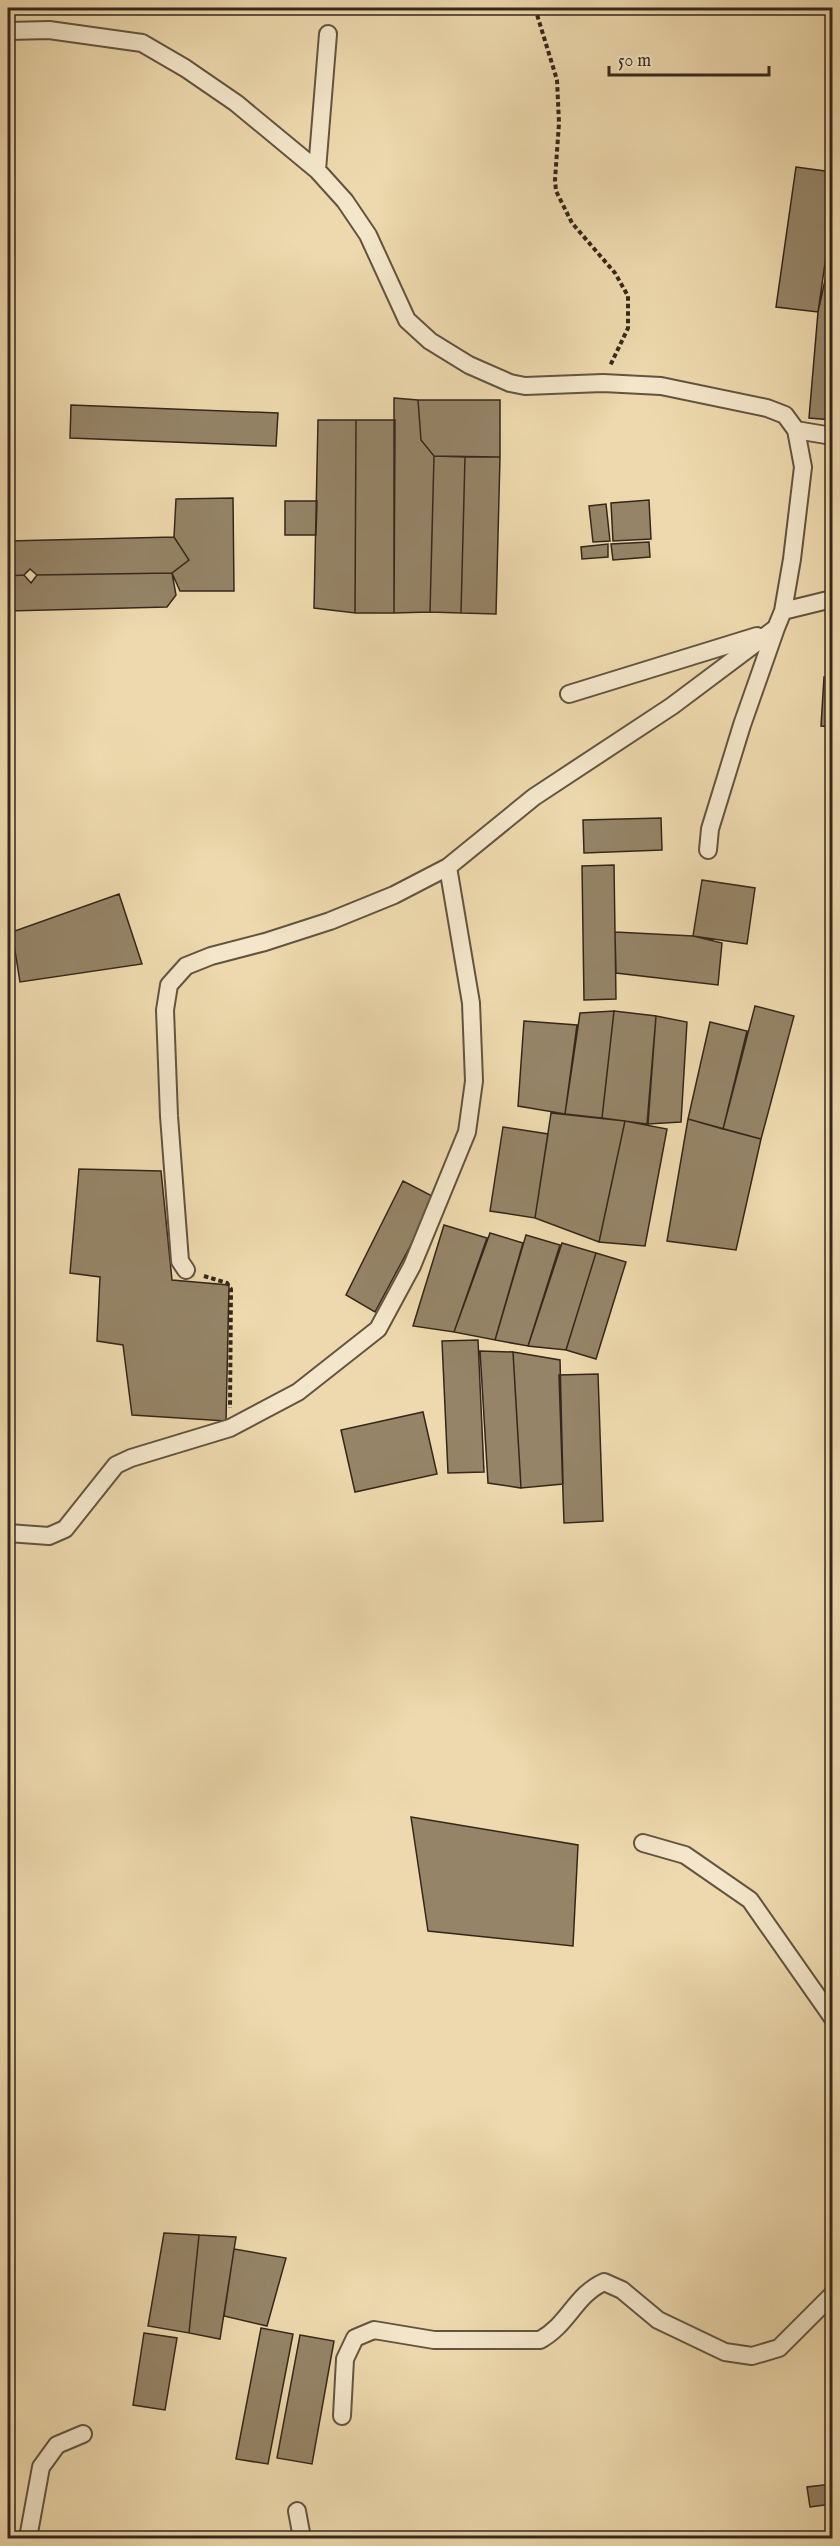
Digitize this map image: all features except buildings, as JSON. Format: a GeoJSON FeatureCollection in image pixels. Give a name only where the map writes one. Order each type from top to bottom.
{"type":"FeatureCollection","features":[{"type":"Feature","properties":{"kind":"street"},"geometry":{"type":"LineString","coordinates":[[8,31],[49,30],[142,43],[185,68],[236,103],[317,170],[345,201],[368,235],[407,320],[430,341],[469,366],[510,383],[525,386],[603,383],[661,386],[767,408],[785,415],[796,430],[803,467],[792,559],[783,610],[772,630],[732,756],[710,829],[708,850]]}},
{"type":"Feature","properties":{"kind":"street"},"geometry":{"type":"LineString","coordinates":[[317,170],[328,34]]}},
{"type":"Feature","properties":{"kind":"street"},"geometry":{"type":"LineString","coordinates":[[796,430],[832,436]]}},
{"type":"Feature","properties":{"kind":"street"},"geometry":{"type":"LineString","coordinates":[[783,610],[832,599]]}},
{"type":"Feature","properties":{"kind":"street"},"geometry":{"type":"LineString","coordinates":[[568,694],[772,630]]}},
{"type":"Feature","properties":{"kind":"street"},"geometry":{"type":"LineString","coordinates":[[186,1270],[180,1261],[169,1116],[165,1010],[169,986],[186,966],[330,921],[394,895],[448,867],[534,797],[672,706],[772,630]]}},
{"type":"Feature","properties":{"kind":"street"},"geometry":{"type":"LineString","coordinates":[[8,1533],[49,1536],[65,1529],[116,1465],[131,1458],[230,1428],[298,1392],[378,1329],[412,1266],[467,1132],[474,1081],[471,1003],[448,867]]}},
{"type":"Feature","properties":{"kind":"street"},"geometry":{"type":"LineString","coordinates":[[643,1843],[685,1855],[750,1900],[832,2017]]}},
{"type":"Feature","properties":{"kind":"street"},"geometry":{"type":"LineString","coordinates":[[342,2416],[345,2359],[355,2338],[374,2331],[434,2340],[540,2340],[556,2332],[589,2289],[604,2282],[622,2290],[658,2320],[725,2352],[752,2356],[779,2348],[832,2295]]}},
{"type":"Feature","properties":{"kind":"street"},"geometry":{"type":"LineString","coordinates":[[28,2538],[40,2467],[57,2445],[83,2434]]}},
{"type":"Feature","properties":{"kind":"street"},"geometry":{"type":"LineString","coordinates":[[297,2511],[302,2538]]}},
{"type":"Feature","properties":{"kind":"path"},"geometry":{"type":"LineString","coordinates":[[535,8],[557,80],[559,123],[556,191],[572,223],[615,273],[628,297],[628,328],[603,383]]}},
{"type":"Feature","properties":{"kind":"path"},"geometry":{"type":"LineString","coordinates":[[186,1270],[227,1283],[231,1289],[230,1428]]}}]}
